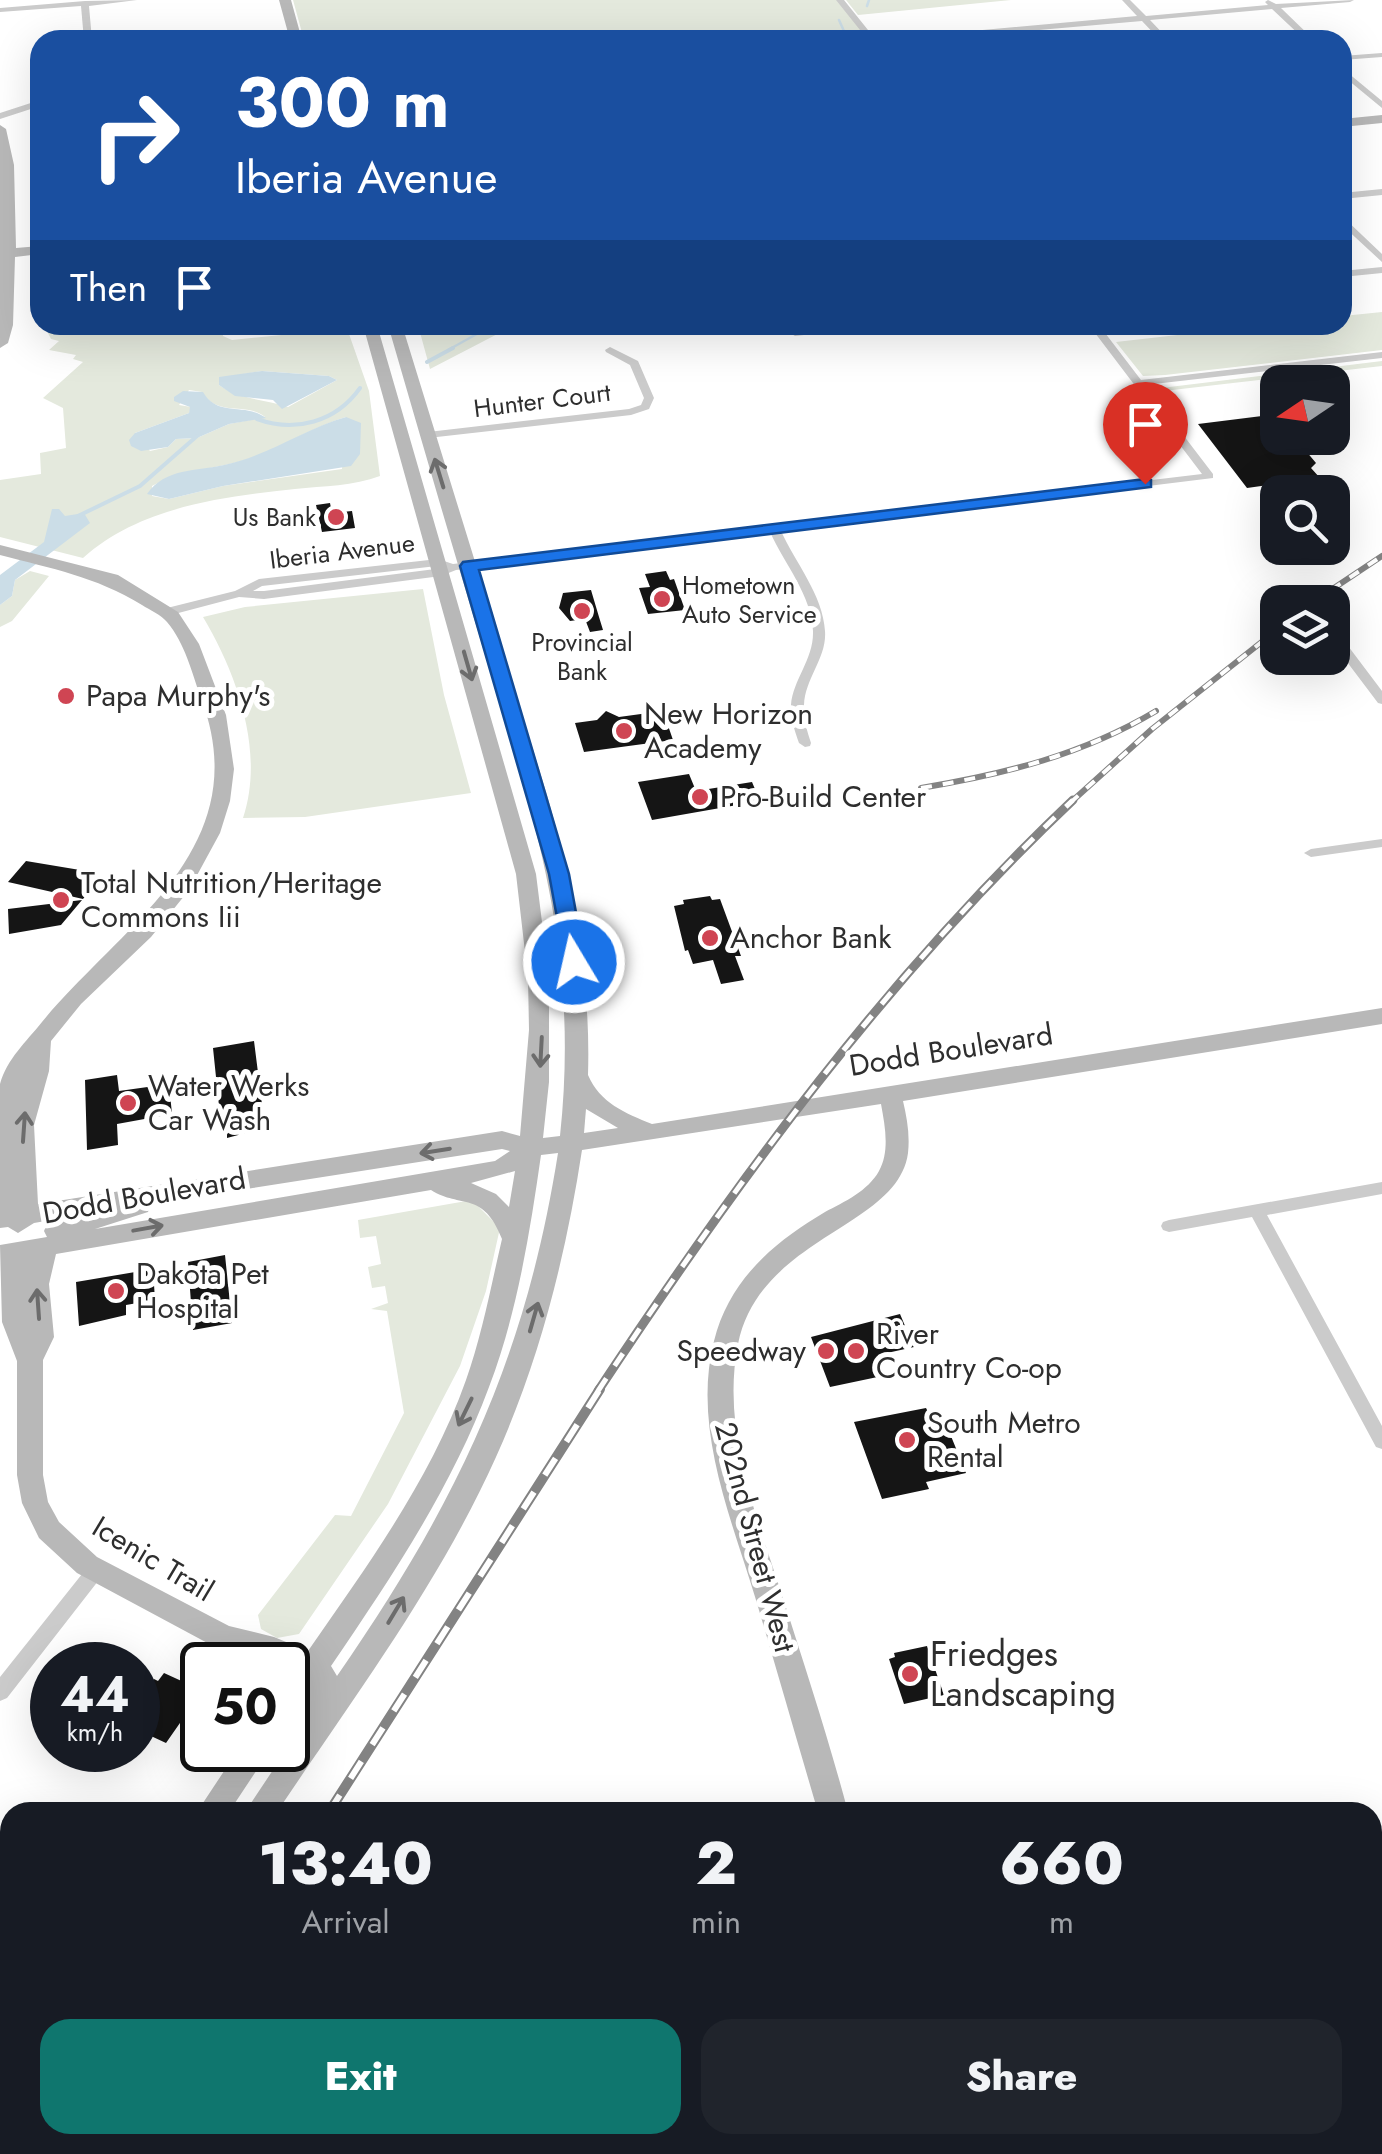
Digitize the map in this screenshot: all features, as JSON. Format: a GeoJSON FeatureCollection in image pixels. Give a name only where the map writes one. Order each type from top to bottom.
{"type":"FeatureCollection","features":[{"type":"Feature","properties":{"kind":"main road"},"geometry":{"type":"LineString","coordinates":[[285,0],[293,30]]}},
{"type":"Feature","properties":{"kind":"main road"},"geometry":{"type":"LineString","coordinates":[[300,0],[308,30]]}},
{"type":"Feature","properties":{"kind":"main road"},"geometry":{"type":"LineString","coordinates":[[1352,122],[1382,119]]}},
{"type":"Feature","properties":{"kind":"main road"},"geometry":{"type":"LineString","coordinates":[[0,129],[6,139],[6,325],[0,343]]}},
{"type":"Feature","properties":{"kind":"main road"},"geometry":{"type":"LineString","coordinates":[[3,254],[30,251]]}},
{"type":"Feature","properties":{"kind":"main road"},"geometry":{"type":"LineString","coordinates":[[267,1802],[394,1614],[442,1534],[506,1403],[535,1317],[572,1143],[577,1074],[574,962],[559,874],[450,567],[373,335]]}},
{"type":"Feature","properties":{"kind":"main road"},"geometry":{"type":"LineString","coordinates":[[310,1671],[390,1550],[476,1390],[515,1241],[531,1148],[542,1045],[535,920],[526,874],[450,567],[428,436],[399,335]]}},
{"type":"Feature","properties":{"kind":"main road"},"geometry":{"type":"LineString","coordinates":[[4,551],[121,583],[167,612]]}},
{"type":"Feature","properties":{"kind":"main road","name":"Icenic Trail"},"geometry":{"type":"LineString","coordinates":[[30,1360],[17,1341],[13,1274],[4,1235],[0,1134],[6,1096],[21,1059],[73,999],[165,908],[196,862],[218,810],[224,769],[217,714],[187,636],[167,612]]}},
{"type":"Feature","properties":{"kind":"main road","name":"Dodd Boulevard"},"geometry":{"type":"LineString","coordinates":[[27,1214],[502,1140],[531,1148],[649,1133],[1382,1016]]}},
{"type":"Feature","properties":{"kind":"main road"},"geometry":{"type":"LineString","coordinates":[[4,1235],[27,1214],[23,1125],[38,1071],[40,1040]]}},
{"type":"Feature","properties":{"kind":"main road"},"geometry":{"type":"LineString","coordinates":[[577,1074],[585,1098],[649,1133]]}},
{"type":"Feature","properties":{"kind":"main road","name":"202nd Street West"},"geometry":{"type":"LineString","coordinates":[[829,1802],[740,1502],[726,1445],[720,1398],[722,1367],[734,1317],[763,1272],[786,1249],[876,1193],[888,1177],[897,1156],[900,1134],[890,1093]]}},
{"type":"Feature","properties":{"kind":"main road","name":"Dodd Boulevard"},"geometry":{"type":"LineString","coordinates":[[4,1235],[45,1246],[501,1169],[531,1148]]}},
{"type":"Feature","properties":{"kind":"main road"},"geometry":{"type":"LineString","coordinates":[[402,1185],[452,1186],[476,1192],[497,1208],[515,1241]]}},
{"type":"Feature","properties":{"kind":"main road"},"geometry":{"type":"LineString","coordinates":[[4,1235],[44,1234],[118,1215],[180,1190]]}},
{"type":"Feature","properties":{"kind":"main road","name":"Icenic Trail"},"geometry":{"type":"LineString","coordinates":[[45,1246],[37,1284],[41,1337],[30,1360],[30,1475],[35,1503],[49,1530],[96,1570],[223,1637],[274,1650],[313,1667]]}},
{"type":"Feature","properties":{"kind":"main road","name":"Icenic Trail"},"geometry":{"type":"LineString","coordinates":[[223,1637],[226,1642]]}},
{"type":"Feature","properties":{"kind":"main road"},"geometry":{"type":"LineString","coordinates":[[283,1779],[325,1692],[322,1678],[313,1667]]}},
{"type":"Feature","properties":{"kind":"main road"},"geometry":{"type":"LineString","coordinates":[[219,1802],[240,1772]]}},
{"type":"Feature","properties":{"kind":"street"},"geometry":{"type":"LineString","coordinates":[[0,10],[134,0]]}},
{"type":"Feature","properties":{"kind":"street"},"geometry":{"type":"LineString","coordinates":[[840,0],[864,30]]}},
{"type":"Feature","properties":{"kind":"street"},"geometry":{"type":"LineString","coordinates":[[1126,0],[1156,30]]}},
{"type":"Feature","properties":{"kind":"street"},"geometry":{"type":"LineString","coordinates":[[1003,30],[1270,3],[1350,0]]}},
{"type":"Feature","properties":{"kind":"street"},"geometry":{"type":"LineString","coordinates":[[1270,3],[1299,30]]}},
{"type":"Feature","properties":{"kind":"street"},"geometry":{"type":"LineString","coordinates":[[85,4],[87,30]]}},
{"type":"Feature","properties":{"kind":"street"},"geometry":{"type":"LineString","coordinates":[[1352,57],[1382,55]]}},
{"type":"Feature","properties":{"kind":"street"},"geometry":{"type":"LineString","coordinates":[[1352,79],[1382,105]]}},
{"type":"Feature","properties":{"kind":"street"},"geometry":{"type":"LineString","coordinates":[[0,116],[30,106]]}},
{"type":"Feature","properties":{"kind":"street"},"geometry":{"type":"LineString","coordinates":[[1352,195],[1382,192]]}},
{"type":"Feature","properties":{"kind":"street"},"geometry":{"type":"LineString","coordinates":[[1352,229],[1382,259]]}},
{"type":"Feature","properties":{"kind":"street"},"geometry":{"type":"LineString","coordinates":[[1352,273],[1382,270]]}},
{"type":"Feature","properties":{"kind":"street"},"geometry":{"type":"LineString","coordinates":[[1102,335],[1138,383],[1382,355]]}},
{"type":"Feature","properties":{"kind":"street","name":"Hunter Court"},"geometry":{"type":"LineString","coordinates":[[428,436],[631,412],[645,407],[650,398],[634,363],[610,350]]}},
{"type":"Feature","properties":{"kind":"street","name":"Iberia Avenue"},"geometry":{"type":"LineString","coordinates":[[167,612],[239,593],[264,595],[450,567],[1209,476],[1138,383]]}},
{"type":"Feature","properties":{"kind":"street"},"geometry":{"type":"LineString","coordinates":[[774,529],[819,629],[817,650],[797,693],[797,718],[804,743]]}},
{"type":"Feature","properties":{"kind":"street"},"geometry":{"type":"LineString","coordinates":[[1350,657],[1380,696]]}},
{"type":"Feature","properties":{"kind":"street"},"geometry":{"type":"LineString","coordinates":[[1311,853],[1382,843]]}},
{"type":"Feature","properties":{"kind":"street"},"geometry":{"type":"LineString","coordinates":[[1169,1226],[1382,1188]]}},
{"type":"Feature","properties":{"kind":"street"},"geometry":{"type":"LineString","coordinates":[[1256,1210],[1382,1442]]}},
{"type":"Feature","properties":{"kind":"street"},"geometry":{"type":"LineString","coordinates":[[0,1692],[96,1570]]}},
{"type":"Feature","properties":{"kind":"shaded area"},"geometry":{"type":"Polygon","coordinates":[[[293,0],[840,0],[864,30],[301,30],[293,0]]]}},
{"type":"Feature","properties":{"kind":"shaded area"},"geometry":{"type":"Polygon","coordinates":[[[846,0],[1011,0],[858,15],[846,0]]]}},
{"type":"Feature","properties":{"kind":"shaded area"},"geometry":{"type":"Polygon","coordinates":[[[1382,312],[1382,350],[1143,376],[1116,342],[1177,335],[1352,335],[1352,315],[1382,312]]]}},
{"type":"Feature","properties":{"kind":"shaded area"},"geometry":{"type":"Polygon","coordinates":[[[49,335],[223,335],[232,340],[349,335],[369,391],[380,476],[349,484],[239,496],[183,507],[130,527],[83,558],[0,537],[0,480],[41,474],[40,453],[66,448],[63,408],[43,398],[83,362],[73,359],[76,355],[49,350],[59,341],[49,335]],[[262,371],[226,377],[219,385],[288,407],[337,380],[329,376],[262,371]],[[189,390],[179,405],[191,407],[189,413],[135,433],[150,451],[168,447],[176,439],[197,438],[229,424],[265,417],[216,405],[202,392],[189,390]],[[346,417],[251,458],[164,480],[152,486],[152,496],[169,499],[223,486],[342,469],[346,417]]]}},
{"type":"Feature","properties":{"kind":"shaded area"},"geometry":{"type":"Polygon","coordinates":[[[421,335],[496,335],[430,369],[421,335]]]}},
{"type":"Feature","properties":{"kind":"shaded area"},"geometry":{"type":"Polygon","coordinates":[[[1382,361],[1382,366],[1350,370],[1349,365],[1382,361]]]}},
{"type":"Feature","properties":{"kind":"shaded area"},"geometry":{"type":"Polygon","coordinates":[[[1260,376],[1260,380],[1155,392],[1153,389],[1260,376]]]}},
{"type":"Feature","properties":{"kind":"shaded area"},"geometry":{"type":"Polygon","coordinates":[[[30,571],[49,576],[12,621],[0,627],[0,605],[12,596],[15,580],[30,571]]]}},
{"type":"Feature","properties":{"kind":"shaded area"},"geometry":{"type":"Polygon","coordinates":[[[423,589],[444,695],[471,793],[305,817],[243,818],[251,767],[244,714],[227,663],[203,617],[245,607],[423,589]]]}},
{"type":"Feature","properties":{"kind":"shaded area"},"geometry":{"type":"Polygon","coordinates":[[[472,1200],[500,1228],[486,1291],[460,1366],[388,1504],[299,1634],[277,1638],[261,1629],[258,1615],[335,1515],[351,1516],[404,1413],[387,1311],[371,1309],[388,1303],[385,1286],[372,1288],[368,1267],[381,1264],[376,1236],[360,1238],[358,1220],[472,1200]]]}},
{"type":"Feature","properties":{"kind":"water"},"geometry":{"type":"Polygon","coordinates":[[[262,371],[329,376],[337,380],[282,409],[273,400],[235,396],[219,385],[219,377],[262,371]]]}},
{"type":"Feature","properties":{"kind":"water"},"geometry":{"type":"Polygon","coordinates":[[[183,391],[203,392],[216,405],[266,418],[229,424],[197,438],[176,439],[168,447],[141,451],[131,446],[129,440],[135,433],[189,413],[190,407],[174,401],[183,391]]]}},
{"type":"Feature","properties":{"kind":"water"},"geometry":{"type":"Polygon","coordinates":[[[346,417],[361,423],[360,454],[351,466],[223,486],[169,499],[147,494],[172,475],[240,461],[346,417]]]}},
{"type":"Feature","properties":{"kind":"water"},"geometry":{"type":"Polygon","coordinates":[[[52,509],[59,509],[65,516],[84,513],[90,523],[15,580],[12,596],[0,605],[0,575],[44,542],[52,509]]]}},
{"type":"Feature","properties":{"kind":"building"},"geometry":{"type":"Polygon","coordinates":[[[1260,416],[1260,455],[1309,455],[1316,463],[1311,468],[1317,475],[1260,475],[1260,486],[1247,488],[1198,424],[1260,416]]]}},
{"type":"Feature","properties":{"kind":"building","name":"Us Bank"},"geometry":{"type":"Polygon","coordinates":[[[330,503],[332,513],[352,511],[355,528],[322,532],[316,505],[330,503]]]}},
{"type":"Feature","properties":{"kind":"building","name":"Hometown Auto Service"},"geometry":{"type":"Polygon","coordinates":[[[666,571],[670,580],[674,579],[685,610],[648,614],[639,588],[650,587],[645,574],[666,571]]]}},
{"type":"Feature","properties":{"kind":"building","name":"Provincial Bank"},"geometry":{"type":"Polygon","coordinates":[[[591,590],[603,630],[590,632],[585,619],[570,621],[559,608],[563,593],[591,590]]]}},
{"type":"Feature","properties":{"kind":"building","name":"New Horizon Academy"},"geometry":{"type":"Polygon","coordinates":[[[606,711],[619,717],[663,711],[673,740],[584,752],[575,723],[597,720],[606,711]]]}},
{"type":"Feature","properties":{"kind":"building","name":"Pro-Build Center"},"geometry":{"type":"Polygon","coordinates":[[[689,774],[696,791],[752,782],[760,801],[652,820],[638,782],[689,774]]]}},
{"type":"Feature","properties":{"kind":"building"},"geometry":{"type":"Polygon","coordinates":[[[26,861],[101,876],[83,899],[8,882],[26,861]]]}},
{"type":"Feature","properties":{"kind":"building","name":"Anchor Bank"},"geometry":{"type":"Polygon","coordinates":[[[710,896],[712,900],[720,899],[741,956],[735,956],[744,980],[721,984],[713,960],[693,964],[688,950],[685,951],[674,906],[684,904],[683,900],[710,896]]]}},
{"type":"Feature","properties":{"kind":"building"},"geometry":{"type":"Polygon","coordinates":[[[82,900],[61,925],[9,934],[8,909],[82,900]]]}},
{"type":"Feature","properties":{"kind":"building"},"geometry":{"type":"Polygon","coordinates":[[[254,1041],[265,1128],[227,1138],[227,1134],[222,1135],[213,1048],[254,1041]]]}},
{"type":"Feature","properties":{"kind":"building","name":"Water Werks Car Wash"},"geometry":{"type":"Polygon","coordinates":[[[117,1075],[119,1091],[169,1084],[172,1114],[117,1124],[118,1145],[87,1150],[85,1080],[117,1075]]]}},
{"type":"Feature","properties":{"kind":"building"},"geometry":{"type":"Polygon","coordinates":[[[225,1255],[232,1323],[193,1330],[188,1262],[225,1255]]]}},
{"type":"Feature","properties":{"kind":"building","name":"Dakota Pet Hospital"},"geometry":{"type":"Polygon","coordinates":[[[153,1269],[155,1300],[126,1305],[126,1315],[79,1326],[76,1282],[153,1269]]]}},
{"type":"Feature","properties":{"kind":"building","name":"River Country Co-op"},"geometry":{"type":"Polygon","coordinates":[[[900,1314],[914,1347],[878,1355],[887,1375],[830,1387],[811,1337],[900,1314]]]}},
{"type":"Feature","properties":{"kind":"building","name":"South Metro Rental"},"geometry":{"type":"Polygon","coordinates":[[[926,1408],[930,1416],[942,1414],[966,1473],[926,1482],[929,1489],[882,1499],[854,1422],[926,1408]]]}},
{"type":"Feature","properties":{"kind":"building","name":"Friedges Landscaping"},"geometry":{"type":"Polygon","coordinates":[[[927,1646],[944,1695],[904,1704],[889,1659],[895,1657],[894,1653],[927,1646]]]}},
{"type":"Feature","properties":{"kind":"building"},"geometry":{"type":"Polygon","coordinates":[[[164,1673],[180,1680],[180,1723],[166,1743],[160,1740],[160,1678],[164,1673]]]}},
{"type":"Feature","properties":{"kind":"waterway"},"geometry":{"type":"LineString","coordinates":[[867,6],[869,0]]}},
{"type":"Feature","properties":{"kind":"waterway"},"geometry":{"type":"LineString","coordinates":[[839,20],[844,30]]}},
{"type":"Feature","properties":{"kind":"waterway"},"geometry":{"type":"LineString","coordinates":[[448,350],[475,335]]}},
{"type":"Feature","properties":{"kind":"waterway"},"geometry":{"type":"LineString","coordinates":[[427,362],[453,348]]}},
{"type":"Feature","properties":{"kind":"waterway"},"geometry":{"type":"LineString","coordinates":[[257,419],[286,425],[314,422],[339,409],[360,388]]}},
{"type":"Feature","properties":{"kind":"waterway"},"geometry":{"type":"LineString","coordinates":[[78,516],[140,486],[197,436]]}},
{"type":"Feature","properties":{"kind":"railway"},"geometry":{"type":"LineString","coordinates":[[1338,585],[1382,556]]}},
{"type":"Feature","properties":{"kind":"railway"},"geometry":{"type":"LineString","coordinates":[[1070,803],[1152,729],[1260,643]]}},
{"type":"Feature","properties":{"kind":"railway"},"geometry":{"type":"LineString","coordinates":[[921,788],[1042,761],[1100,740],[1156,711]]}},
{"type":"Feature","properties":{"kind":"railway"},"geometry":{"type":"LineString","coordinates":[[598,1391],[705,1234],[818,1082],[940,937],[1073,800]]}},
{"type":"Feature","properties":{"kind":"railway"},"geometry":{"type":"LineString","coordinates":[[335,1802],[600,1389]]}},
{"type":"Feature","properties":{"kind":"place","name":"Us Bank"},"geometry":{"type":"Point","coordinates":[336,517]}},
{"type":"Feature","properties":{"kind":"place","name":"Hometown Auto Service"},"geometry":{"type":"Point","coordinates":[662,599]}},
{"type":"Feature","properties":{"kind":"place","name":"Provincial Bank"},"geometry":{"type":"Point","coordinates":[582,611]}},
{"type":"Feature","properties":{"kind":"place","name":"Papa Murphy's"},"geometry":{"type":"Point","coordinates":[66,696]}},
{"type":"Feature","properties":{"kind":"place","name":"New Horizon Academy"},"geometry":{"type":"Point","coordinates":[624,731]}},
{"type":"Feature","properties":{"kind":"place","name":"Pro-Build Center"},"geometry":{"type":"Point","coordinates":[700,797]}},
{"type":"Feature","properties":{"kind":"place","name":"Total Nutrition/Heritage Commons Iii"},"geometry":{"type":"Point","coordinates":[61,900]}},
{"type":"Feature","properties":{"kind":"place","name":"Anchor Bank"},"geometry":{"type":"Point","coordinates":[710,938]}},
{"type":"Feature","properties":{"kind":"place","name":"Water Werks Car Wash"},"geometry":{"type":"Point","coordinates":[128,1103]}},
{"type":"Feature","properties":{"kind":"place","name":"Dakota Pet Hospital"},"geometry":{"type":"Point","coordinates":[116,1291]}},
{"type":"Feature","properties":{"kind":"place","name":"Speedway"},"geometry":{"type":"Point","coordinates":[826,1351]}},
{"type":"Feature","properties":{"kind":"place","name":"River Country Co-op"},"geometry":{"type":"Point","coordinates":[856,1351]}},
{"type":"Feature","properties":{"kind":"place","name":"South Metro Rental"},"geometry":{"type":"Point","coordinates":[907,1440]}},
{"type":"Feature","properties":{"kind":"place","name":"Friedges Landscaping"},"geometry":{"type":"Point","coordinates":[910,1674]}},
{"type":"Feature","properties":{"kind":"route"},"geometry":{"type":"LineString","coordinates":[[574,962],[559,874],[469,566],[1145,484]]}}]}
